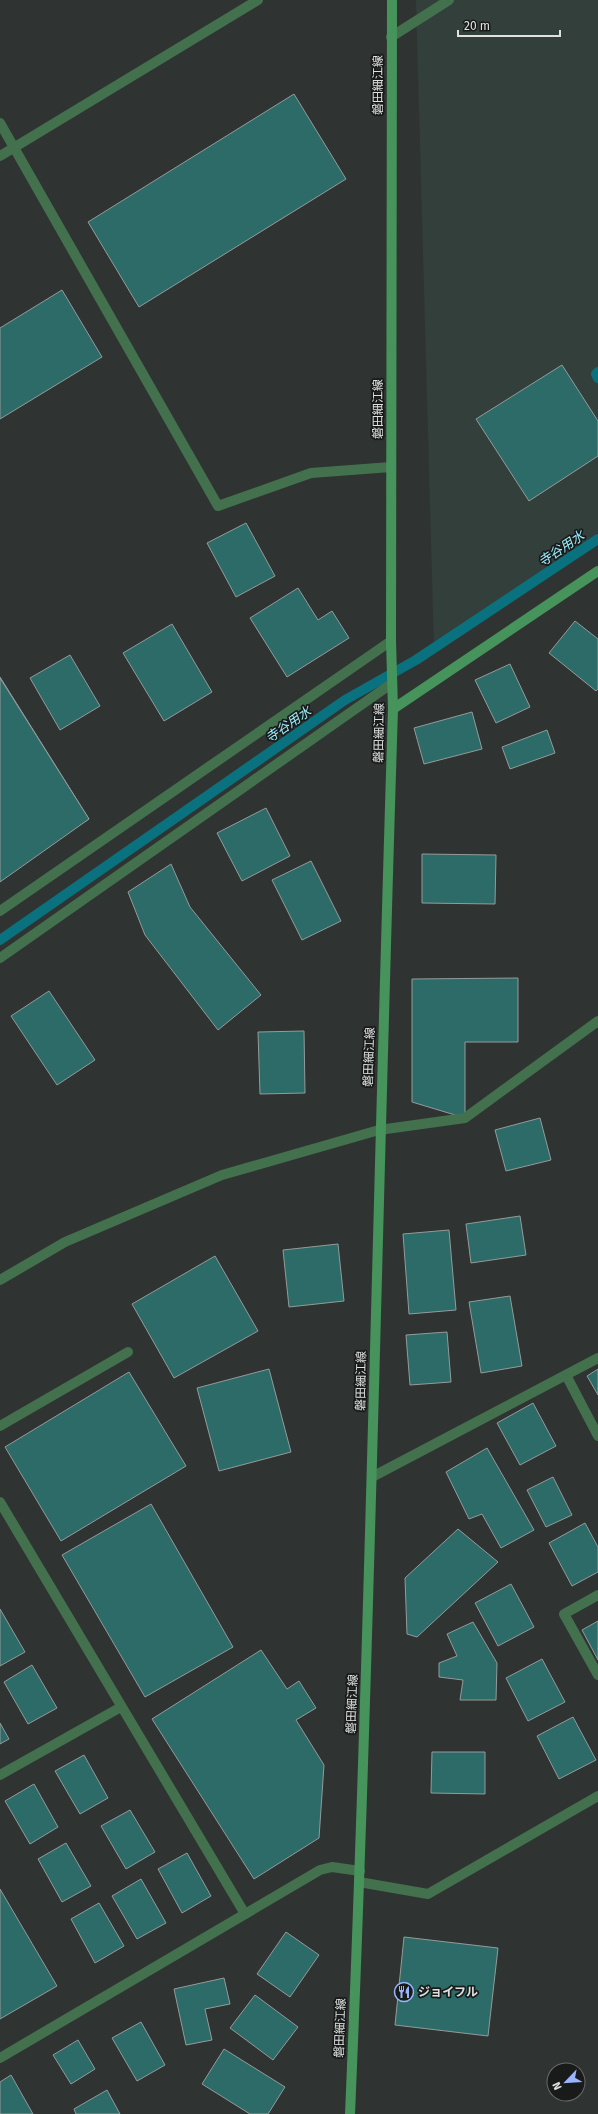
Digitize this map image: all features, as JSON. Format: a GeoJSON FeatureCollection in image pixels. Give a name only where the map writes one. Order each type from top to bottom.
{"type":"FeatureCollection","features":[{"type":"Feature","properties":{"kind":"main road","name":"磐田細江線"},"geometry":{"type":"LineString","coordinates":[[350,2114],[360,1882],[372,1477],[379,1130],[393,709],[391,641],[392,0]]}},
{"type":"Feature","properties":{"kind":"main road"},"geometry":{"type":"LineString","coordinates":[[393,709],[598,571]]}},
{"type":"Feature","properties":{"kind":"street"},"geometry":{"type":"LineString","coordinates":[[0,156],[258,0]]}},
{"type":"Feature","properties":{"kind":"street"},"geometry":{"type":"LineString","coordinates":[[391,37],[449,0]]}},
{"type":"Feature","properties":{"kind":"street"},"geometry":{"type":"LineString","coordinates":[[0,123],[218,506],[311,473],[391,467]]}},
{"type":"Feature","properties":{"kind":"street"},"geometry":{"type":"LineString","coordinates":[[0,911],[391,641]]}},
{"type":"Feature","properties":{"kind":"street"},"geometry":{"type":"LineString","coordinates":[[0,958],[392,684]]}},
{"type":"Feature","properties":{"kind":"street"},"geometry":{"type":"LineString","coordinates":[[0,1280],[65,1242],[222,1175],[379,1130],[466,1118],[598,1021]]}},
{"type":"Feature","properties":{"kind":"street"},"geometry":{"type":"LineString","coordinates":[[0,1426],[128,1352]]}},
{"type":"Feature","properties":{"kind":"street"},"geometry":{"type":"LineString","coordinates":[[372,1477],[598,1358]]}},
{"type":"Feature","properties":{"kind":"street"},"geometry":{"type":"LineString","coordinates":[[566,1375],[598,1436]]}},
{"type":"Feature","properties":{"kind":"street"},"geometry":{"type":"LineString","coordinates":[[0,1502],[245,1914]]}},
{"type":"Feature","properties":{"kind":"street"},"geometry":{"type":"LineString","coordinates":[[598,1595],[564,1614],[598,1675]]}},
{"type":"Feature","properties":{"kind":"street"},"geometry":{"type":"LineString","coordinates":[[0,1775],[122,1707]]}},
{"type":"Feature","properties":{"kind":"street"},"geometry":{"type":"LineString","coordinates":[[360,1882],[428,1894],[598,1796]]}},
{"type":"Feature","properties":{"kind":"street"},"geometry":{"type":"LineString","coordinates":[[0,2058],[320,1870],[332,1867],[360,1871]]}},
{"type":"Feature","properties":{"kind":"shaded area"},"geometry":{"type":"Polygon","coordinates":[[[416,0],[598,0],[598,533],[434,648],[416,0]]]}},
{"type":"Feature","properties":{"kind":"building"},"geometry":{"type":"Polygon","coordinates":[[[294,94],[346,179],[139,307],[88,222],[294,94]]]}},
{"type":"Feature","properties":{"kind":"building"},"geometry":{"type":"Polygon","coordinates":[[[62,290],[102,357],[0,419],[0,328],[62,290]]]}},
{"type":"Feature","properties":{"kind":"building"},"geometry":{"type":"Polygon","coordinates":[[[562,365],[598,421],[598,456],[529,501],[476,419],[562,365]]]}},
{"type":"Feature","properties":{"kind":"building"},"geometry":{"type":"Polygon","coordinates":[[[246,523],[275,576],[236,597],[207,543],[246,523]]]}},
{"type":"Feature","properties":{"kind":"building"},"geometry":{"type":"Polygon","coordinates":[[[298,588],[318,620],[332,611],[349,638],[287,677],[250,618],[298,588]]]}},
{"type":"Feature","properties":{"kind":"building"},"geometry":{"type":"Polygon","coordinates":[[[575,621],[598,639],[598,689],[596,691],[549,653],[575,621]]]}},
{"type":"Feature","properties":{"kind":"building"},"geometry":{"type":"Polygon","coordinates":[[[172,624],[212,692],[164,721],[123,653],[172,624]]]}},
{"type":"Feature","properties":{"kind":"building"},"geometry":{"type":"Polygon","coordinates":[[[70,655],[100,706],[60,730],[30,678],[70,655]]]}},
{"type":"Feature","properties":{"kind":"building"},"geometry":{"type":"Polygon","coordinates":[[[510,664],[530,707],[496,723],[475,680],[510,664]]]}},
{"type":"Feature","properties":{"kind":"building"},"geometry":{"type":"Polygon","coordinates":[[[0,677],[89,819],[42,849],[4,789],[13,783],[0,763],[0,677]]]}},
{"type":"Feature","properties":{"kind":"building"},"geometry":{"type":"Polygon","coordinates":[[[0,678],[89,819],[0,882],[0,678]]]}},
{"type":"Feature","properties":{"kind":"building"},"geometry":{"type":"Polygon","coordinates":[[[472,712],[482,749],[424,764],[414,728],[472,712]]]}},
{"type":"Feature","properties":{"kind":"building"},"geometry":{"type":"Polygon","coordinates":[[[547,730],[555,753],[510,769],[502,747],[547,730]]]}},
{"type":"Feature","properties":{"kind":"building"},"geometry":{"type":"Polygon","coordinates":[[[266,808],[290,856],[242,881],[217,833],[266,808]]]}},
{"type":"Feature","properties":{"kind":"building"},"geometry":{"type":"Polygon","coordinates":[[[422,854],[496,855],[495,904],[422,903],[422,854]]]}},
{"type":"Feature","properties":{"kind":"building"},"geometry":{"type":"Polygon","coordinates":[[[311,861],[341,921],[302,940],[272,880],[311,861]]]}},
{"type":"Feature","properties":{"kind":"building"},"geometry":{"type":"Polygon","coordinates":[[[171,864],[190,907],[261,995],[218,1030],[145,935],[128,892],[171,864]]]}},
{"type":"Feature","properties":{"kind":"building"},"geometry":{"type":"Polygon","coordinates":[[[518,978],[518,1042],[465,1042],[465,1118],[412,1102],[412,979],[518,978]]]}},
{"type":"Feature","properties":{"kind":"building"},"geometry":{"type":"Polygon","coordinates":[[[49,991],[95,1060],[57,1085],[11,1016],[49,991]]]}},
{"type":"Feature","properties":{"kind":"building"},"geometry":{"type":"Polygon","coordinates":[[[304,1031],[305,1093],[260,1094],[258,1032],[304,1031]]]}},
{"type":"Feature","properties":{"kind":"building"},"geometry":{"type":"Polygon","coordinates":[[[540,1118],[551,1160],[506,1171],[495,1130],[540,1118]]]}},
{"type":"Feature","properties":{"kind":"building"},"geometry":{"type":"Polygon","coordinates":[[[520,1216],[526,1255],[471,1263],[466,1224],[520,1216]]]}},
{"type":"Feature","properties":{"kind":"building"},"geometry":{"type":"Polygon","coordinates":[[[449,1230],[456,1310],[409,1314],[403,1234],[449,1230]]]}},
{"type":"Feature","properties":{"kind":"building"},"geometry":{"type":"Polygon","coordinates":[[[338,1244],[344,1301],[289,1307],[283,1250],[338,1244]]]}},
{"type":"Feature","properties":{"kind":"building"},"geometry":{"type":"Polygon","coordinates":[[[215,1256],[258,1331],[174,1378],[132,1304],[215,1256]]]}},
{"type":"Feature","properties":{"kind":"building"},"geometry":{"type":"Polygon","coordinates":[[[510,1296],[522,1366],[481,1373],[469,1302],[510,1296]]]}},
{"type":"Feature","properties":{"kind":"building"},"geometry":{"type":"Polygon","coordinates":[[[447,1332],[451,1382],[410,1385],[406,1335],[447,1332]]]}},
{"type":"Feature","properties":{"kind":"building"},"geometry":{"type":"Polygon","coordinates":[[[269,1369],[291,1452],[219,1471],[197,1388],[269,1369]]]}},
{"type":"Feature","properties":{"kind":"building"},"geometry":{"type":"Polygon","coordinates":[[[598,1369],[598,1395],[587,1376],[598,1369]]]}},
{"type":"Feature","properties":{"kind":"building"},"geometry":{"type":"Polygon","coordinates":[[[129,1372],[186,1466],[61,1541],[5,1447],[129,1372]]]}},
{"type":"Feature","properties":{"kind":"building"},"geometry":{"type":"Polygon","coordinates":[[[533,1403],[556,1446],[520,1465],[497,1423],[533,1403]]]}},
{"type":"Feature","properties":{"kind":"building"},"geometry":{"type":"Polygon","coordinates":[[[487,1448],[534,1530],[501,1548],[482,1514],[469,1519],[446,1472],[487,1448]]]}},
{"type":"Feature","properties":{"kind":"building"},"geometry":{"type":"Polygon","coordinates":[[[553,1477],[572,1515],[546,1527],[527,1490],[553,1477]]]}},
{"type":"Feature","properties":{"kind":"building"},"geometry":{"type":"Polygon","coordinates":[[[151,1504],[233,1647],[145,1697],[62,1555],[151,1504]]]}},
{"type":"Feature","properties":{"kind":"building"},"geometry":{"type":"Polygon","coordinates":[[[585,1523],[598,1547],[598,1572],[572,1586],[549,1543],[585,1523]]]}},
{"type":"Feature","properties":{"kind":"building"},"geometry":{"type":"Polygon","coordinates":[[[458,1529],[498,1562],[417,1637],[407,1634],[405,1578],[458,1529]]]}},
{"type":"Feature","properties":{"kind":"building"},"geometry":{"type":"Polygon","coordinates":[[[511,1584],[534,1627],[498,1646],[475,1603],[511,1584]]]}},
{"type":"Feature","properties":{"kind":"building"},"geometry":{"type":"Polygon","coordinates":[[[0,1609],[25,1652],[0,1666],[0,1609]]]}},
{"type":"Feature","properties":{"kind":"building"},"geometry":{"type":"Polygon","coordinates":[[[598,1621],[598,1660],[582,1630],[598,1621]]]}},
{"type":"Feature","properties":{"kind":"building"},"geometry":{"type":"Polygon","coordinates":[[[473,1622],[497,1663],[496,1700],[460,1700],[463,1680],[439,1677],[439,1663],[457,1656],[447,1634],[473,1622]]]}},
{"type":"Feature","properties":{"kind":"building"},"geometry":{"type":"Polygon","coordinates":[[[261,1650],[287,1689],[299,1681],[316,1708],[296,1720],[324,1765],[319,1838],[254,1879],[152,1719],[261,1650]]]}},
{"type":"Feature","properties":{"kind":"building"},"geometry":{"type":"Polygon","coordinates":[[[542,1659],[565,1702],[528,1721],[506,1678],[542,1659]]]}},
{"type":"Feature","properties":{"kind":"building"},"geometry":{"type":"Polygon","coordinates":[[[32,1665],[57,1708],[28,1724],[4,1682],[32,1665]]]}},
{"type":"Feature","properties":{"kind":"building"},"geometry":{"type":"Polygon","coordinates":[[[573,1717],[596,1760],[559,1779],[537,1736],[573,1717]]]}},
{"type":"Feature","properties":{"kind":"building"},"geometry":{"type":"Polygon","coordinates":[[[0,1723],[9,1739],[0,1744],[0,1723]]]}},
{"type":"Feature","properties":{"kind":"building"},"geometry":{"type":"Polygon","coordinates":[[[432,1752],[485,1752],[485,1794],[431,1793],[432,1752]]]}},
{"type":"Feature","properties":{"kind":"building"},"geometry":{"type":"Polygon","coordinates":[[[84,1755],[108,1798],[80,1814],[55,1771],[84,1755]]]}},
{"type":"Feature","properties":{"kind":"building"},"geometry":{"type":"Polygon","coordinates":[[[34,1784],[58,1827],[30,1844],[5,1801],[34,1784]]]}},
{"type":"Feature","properties":{"kind":"building"},"geometry":{"type":"Polygon","coordinates":[[[130,1810],[155,1852],[126,1869],[101,1826],[130,1810]]]}},
{"type":"Feature","properties":{"kind":"building"},"geometry":{"type":"Polygon","coordinates":[[[66,1843],[91,1886],[62,1902],[38,1859],[66,1843]]]}},
{"type":"Feature","properties":{"kind":"building"},"geometry":{"type":"Polygon","coordinates":[[[187,1853],[211,1896],[182,1913],[158,1869],[187,1853]]]}},
{"type":"Feature","properties":{"kind":"building"},"geometry":{"type":"Polygon","coordinates":[[[141,1879],[166,1923],[137,1939],[112,1896],[141,1879]]]}},
{"type":"Feature","properties":{"kind":"building"},"geometry":{"type":"Polygon","coordinates":[[[0,1889],[57,1986],[0,2019],[0,1889]]]}},
{"type":"Feature","properties":{"kind":"building"},"geometry":{"type":"Polygon","coordinates":[[[99,1903],[124,1946],[95,1963],[71,1919],[99,1903]]]}},
{"type":"Feature","properties":{"kind":"building"},"geometry":{"type":"Polygon","coordinates":[[[286,1932],[319,1955],[290,1997],[257,1974],[286,1932]]]}},
{"type":"Feature","properties":{"kind":"building"},"geometry":{"type":"Polygon","coordinates":[[[404,1937],[498,1948],[488,2036],[395,2025],[404,1937]]]}},
{"type":"Feature","properties":{"kind":"building"},"geometry":{"type":"Polygon","coordinates":[[[224,1978],[230,2004],[205,2009],[212,2040],[186,2045],[174,1989],[224,1978]]]}},
{"type":"Feature","properties":{"kind":"building"},"geometry":{"type":"Polygon","coordinates":[[[255,1995],[298,2027],[273,2060],[230,2028],[255,1995]]]}},
{"type":"Feature","properties":{"kind":"building"},"geometry":{"type":"Polygon","coordinates":[[[141,2022],[165,2065],[137,2081],[112,2038],[141,2022]]]}},
{"type":"Feature","properties":{"kind":"building"},"geometry":{"type":"Polygon","coordinates":[[[78,2040],[95,2069],[71,2084],[53,2055],[78,2040]]]}},
{"type":"Feature","properties":{"kind":"building"},"geometry":{"type":"Polygon","coordinates":[[[224,2049],[285,2087],[268,2114],[250,2114],[202,2084],[224,2049]]]}},
{"type":"Feature","properties":{"kind":"building"},"geometry":{"type":"Polygon","coordinates":[[[11,2075],[33,2114],[0,2114],[0,2082],[11,2075]]]}},
{"type":"Feature","properties":{"kind":"building"},"geometry":{"type":"Polygon","coordinates":[[[107,2090],[120,2114],[76,2114],[74,2109],[107,2090]]]}},
{"type":"Feature","properties":{"kind":"waterway"},"geometry":{"type":"LineString","coordinates":[[598,372],[596,374],[598,378]]}},
{"type":"Feature","properties":{"kind":"waterway","name":"寺谷用水"},"geometry":{"type":"LineString","coordinates":[[0,940],[345,700],[416,660],[598,539]]}},
{"type":"Feature","properties":{"kind":"place","name":"ジョイフル"},"geometry":{"type":"Point","coordinates":[404,1992]}}]}
